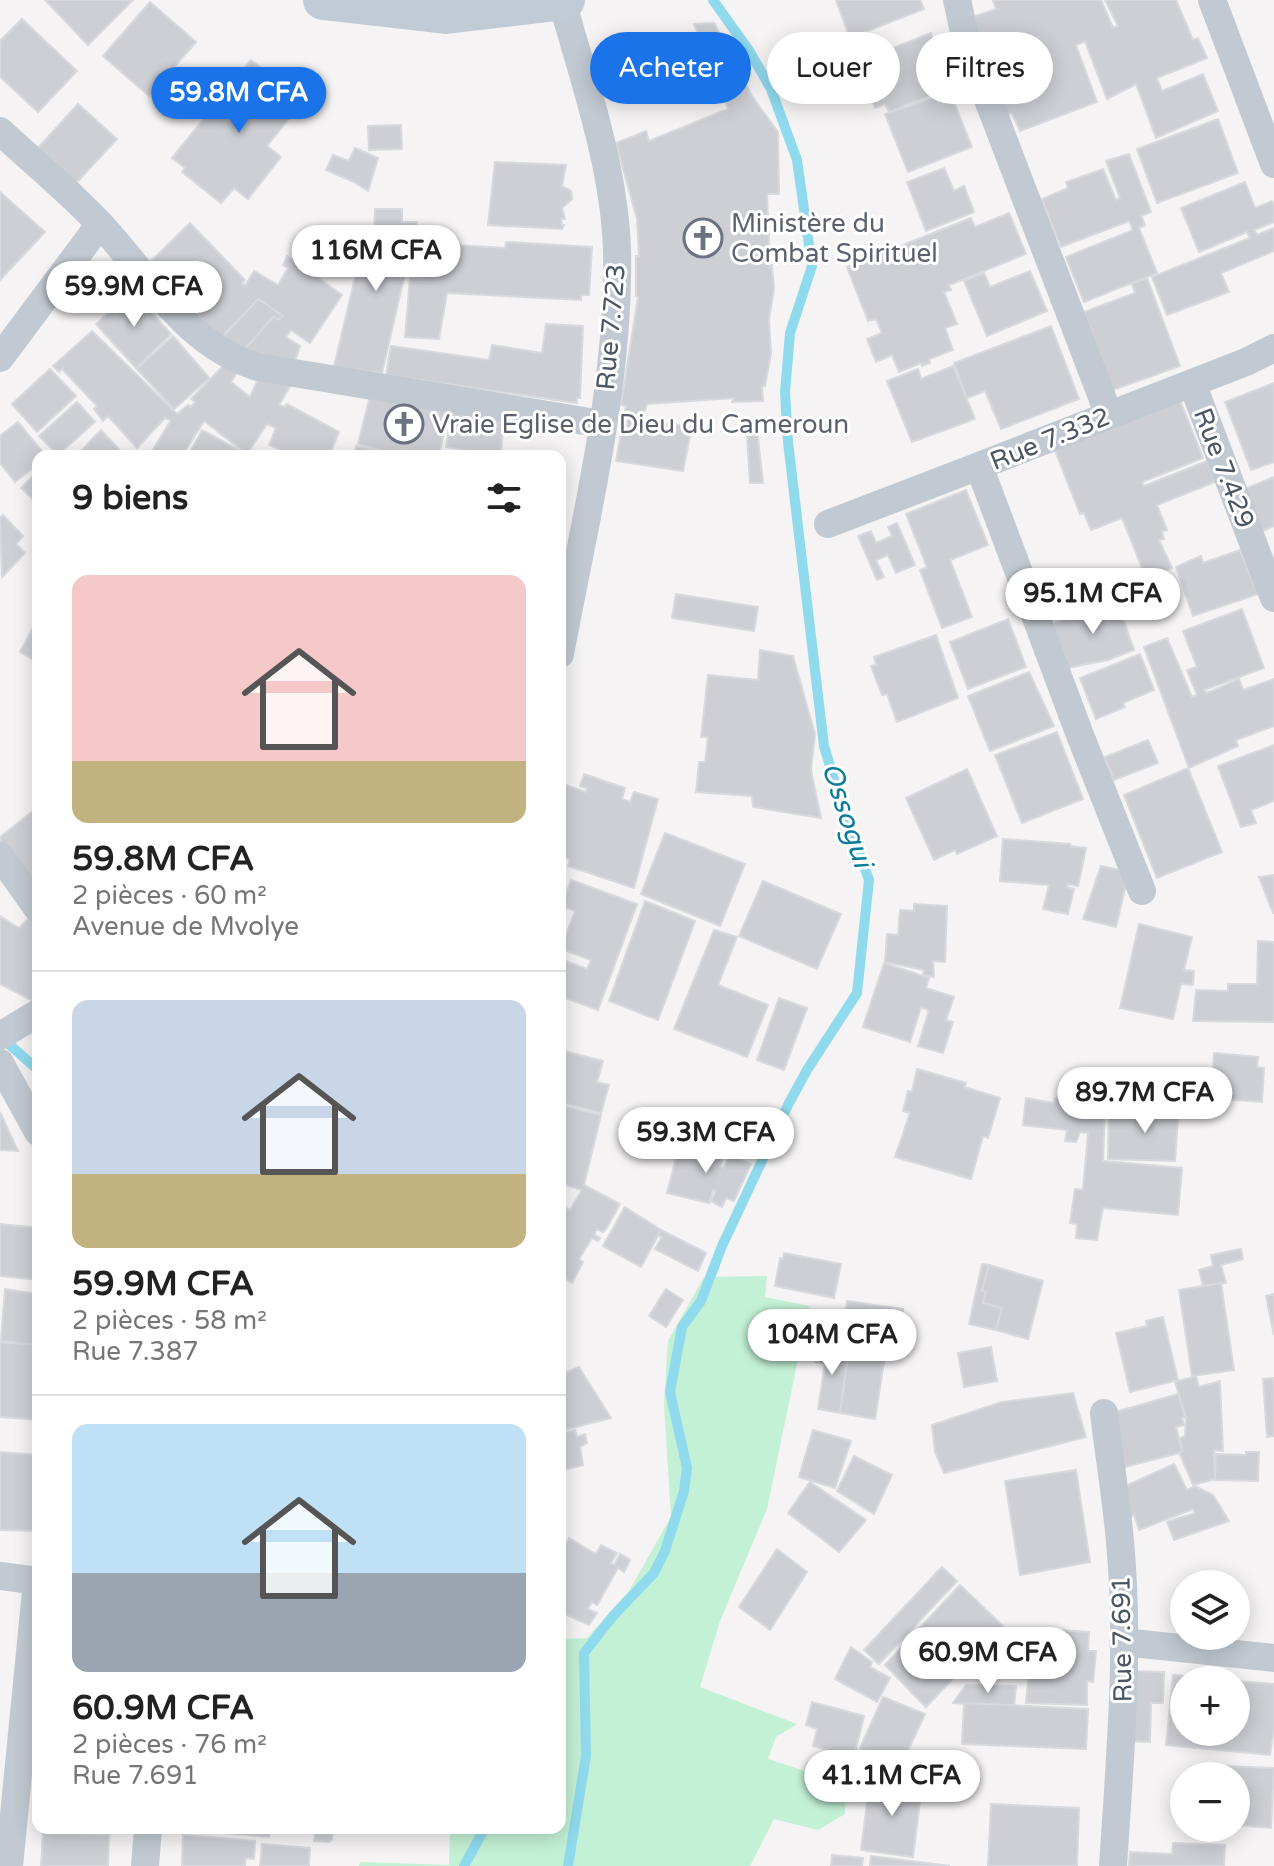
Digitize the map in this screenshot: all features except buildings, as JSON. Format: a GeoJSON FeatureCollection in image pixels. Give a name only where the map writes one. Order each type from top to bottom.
{"type":"FeatureCollection","features":[{"type":"Feature","properties":{"kind":"main road"},"geometry":{"type":"LineString","coordinates":[[323,0],[446,14],[564,1]]}},
{"type":"Feature","properties":{"kind":"street"},"geometry":{"type":"LineString","coordinates":[[957,0],[967,45],[1109,415]]}},
{"type":"Feature","properties":{"kind":"street"},"geometry":{"type":"LineString","coordinates":[[1212,0],[1274,164]]}},
{"type":"Feature","properties":{"kind":"street","name":"Rue 7.723"},"geometry":{"type":"LineString","coordinates":[[564,1],[604,156],[617,248],[616,317],[602,424],[566,621]]}},
{"type":"Feature","properties":{"kind":"street"},"geometry":{"type":"LineString","coordinates":[[0,131],[100,224],[163,300],[208,343],[237,360],[258,367],[602,424]]}},
{"type":"Feature","properties":{"kind":"street"},"geometry":{"type":"LineString","coordinates":[[0,358],[100,224]]}},
{"type":"Feature","properties":{"kind":"street","name":"Rue 7.332"},"geometry":{"type":"LineString","coordinates":[[1142,891],[979,466],[1274,348]]}},
{"type":"Feature","properties":{"kind":"street","name":"Rue 7.429"},"geometry":{"type":"LineString","coordinates":[[1192,383],[1274,598]]}},
{"type":"Feature","properties":{"kind":"street"},"geometry":{"type":"LineString","coordinates":[[828,524],[979,466]]}},
{"type":"Feature","properties":{"kind":"street"},"geometry":{"type":"LineString","coordinates":[[0,856],[32,901]]}},
{"type":"Feature","properties":{"kind":"street"},"geometry":{"type":"LineString","coordinates":[[0,1036],[32,1017]]}},
{"type":"Feature","properties":{"kind":"street"},"geometry":{"type":"LineString","coordinates":[[0,1063],[32,1121]]}},
{"type":"Feature","properties":{"kind":"street","name":"Rue 7.691"},"geometry":{"type":"LineString","coordinates":[[1104,1413],[1120,1543],[1123,1642],[1113,1866]]}},
{"type":"Feature","properties":{"kind":"street"},"geometry":{"type":"LineString","coordinates":[[0,1576],[32,1580]]}},
{"type":"Feature","properties":{"kind":"street"},"geometry":{"type":"LineString","coordinates":[[6,1861],[32,1626]]}},
{"type":"Feature","properties":{"kind":"street"},"geometry":{"type":"LineString","coordinates":[[1123,1642],[1274,1658]]}},
{"type":"Feature","properties":{"kind":"street"},"geometry":{"type":"LineString","coordinates":[[145,1866],[148,1834]]}},
{"type":"Feature","properties":{"kind":"green space"},"geometry":{"type":"Polygon","coordinates":[[[767,1276],[765,1297],[809,1306],[767,1509],[720,1621],[700,1687],[797,1724],[776,1737],[768,1759],[845,1784],[845,1814],[818,1830],[774,1819],[750,1866],[359,1866],[360,1862],[449,1865],[450,1834],[566,1834],[566,1639],[587,1638],[629,1591],[671,1517],[664,1404],[668,1341],[704,1277],[767,1276]]]}},
{"type":"Feature","properties":{"kind":"waterway","name":"Ossogui"},"geometry":{"type":"LineString","coordinates":[[568,1866],[586,1756],[584,1653],[613,1616],[654,1573],[665,1551],[684,1491],[687,1468],[670,1392],[682,1327],[701,1301],[722,1246],[789,1103],[857,993],[869,880],[824,746],[788,442],[785,392],[790,333],[812,266],[797,160],[771,89],[750,52],[713,0]]}},
{"type":"Feature","properties":{"kind":"waterway"},"geometry":{"type":"LineString","coordinates":[[2,1038],[32,1065]]}},
{"type":"Feature","properties":{"kind":"waterway"},"geometry":{"type":"LineString","coordinates":[[464,1866],[482,1834]]}},
{"type":"Feature","properties":{"kind":"place","name":"Ministère du Combat Spirituel"},"geometry":{"type":"Point","coordinates":[703,238]}},
{"type":"Feature","properties":{"kind":"place","name":"Vraie Eglise de Dieu du Cameroun"},"geometry":{"type":"Point","coordinates":[404,424]}}]}
